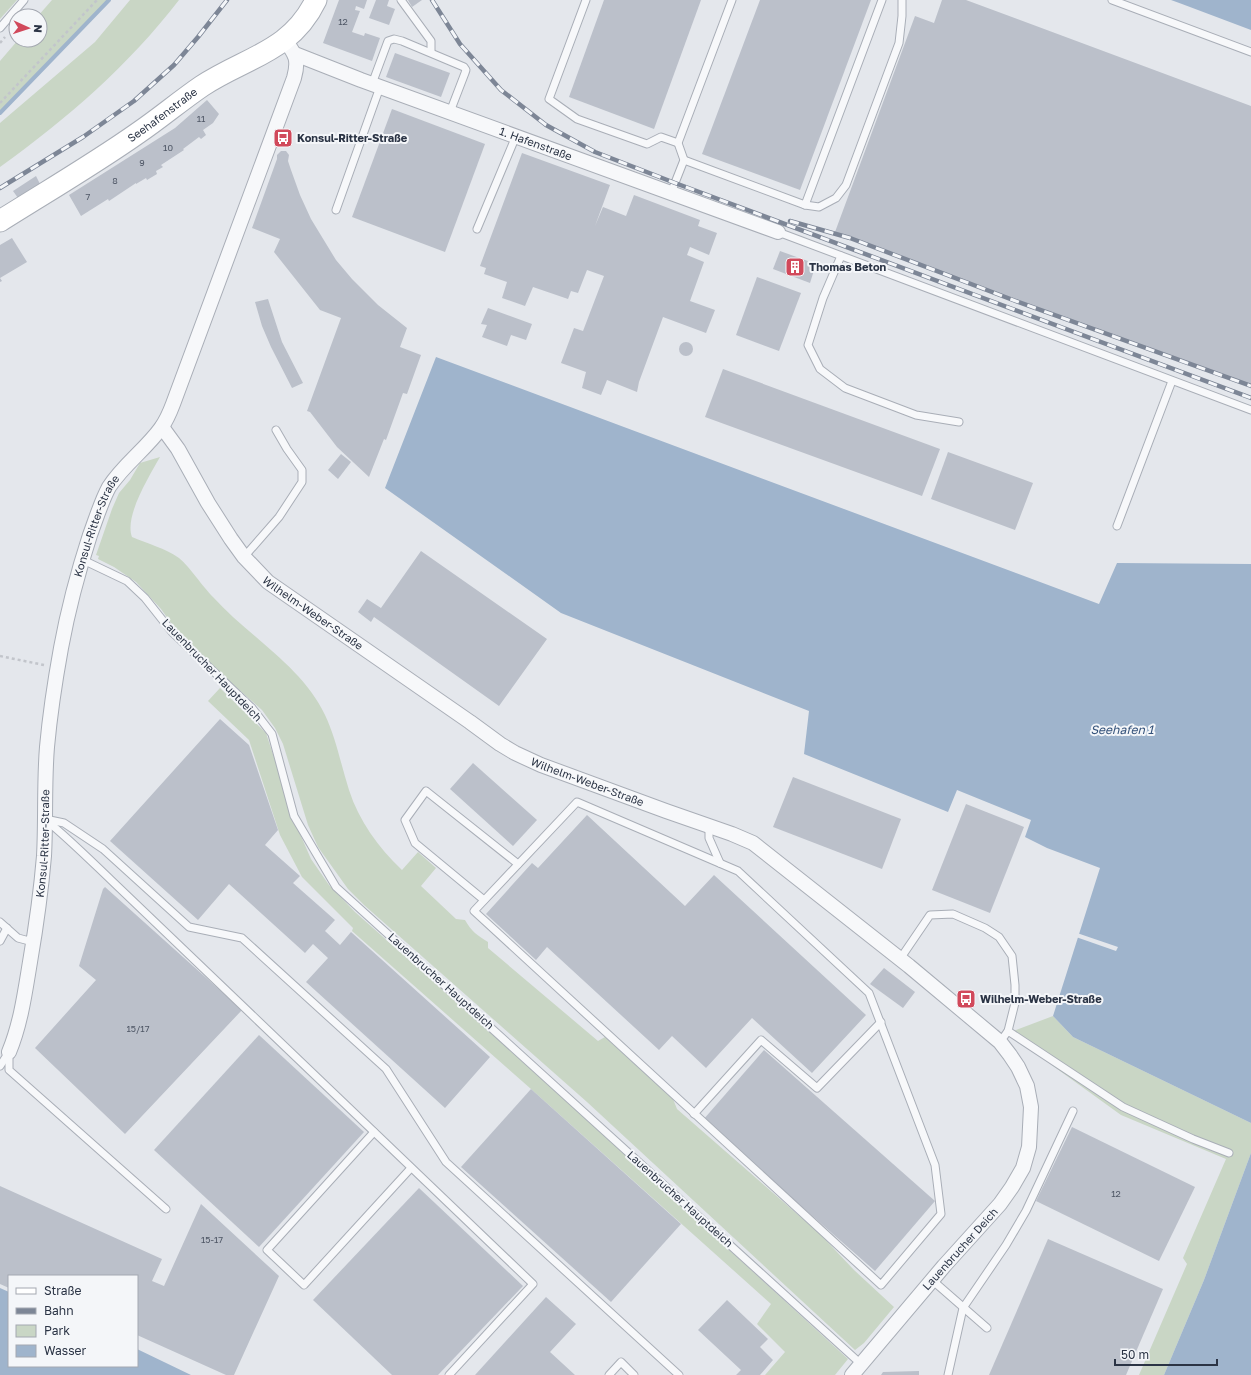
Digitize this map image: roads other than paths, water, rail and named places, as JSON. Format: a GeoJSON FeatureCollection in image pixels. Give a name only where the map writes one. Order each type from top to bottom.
{"type":"FeatureCollection","features":[{"type":"Feature","properties":{"kind":"main road","name":"Seehafenstraße"},"geometry":{"type":"LineString","coordinates":[[0,221],[138,134],[218,76],[268,51],[290,47],[316,0]]}},
{"type":"Feature","properties":{"kind":"street","name":"1. Hafenstraße"},"geometry":{"type":"LineString","coordinates":[[290,47],[376,86],[778,232]]}},
{"type":"Feature","properties":{"kind":"street","name":"Konsul-Ritter-Straße"},"geometry":{"type":"LineString","coordinates":[[9,1052],[15,1037],[20,1014],[41,886],[47,747],[58,668],[75,586],[98,512],[108,489],[129,461],[148,444],[162,427],[173,404],[294,78],[297,66],[290,47]]}},
{"type":"Feature","properties":{"kind":"street","name":"Wilhelm-Weber-Straße"},"geometry":{"type":"LineString","coordinates":[[162,427],[178,449],[208,503],[231,539],[244,557],[268,582],[515,753],[548,767],[753,843],[900,959],[1000,1042],[1018,1067],[1027,1086],[1031,1107]]}},
{"type":"Feature","properties":{"kind":"street","name":"Lauenbrucher Deich"},"geometry":{"type":"LineString","coordinates":[[852,1375],[932,1280],[1000,1204],[1012,1187],[1022,1168],[1029,1147],[1031,1107]]}},
{"type":"Feature","properties":{"kind":"lane"},"geometry":{"type":"LineString","coordinates":[[0,28],[24,0]]}},
{"type":"Feature","properties":{"kind":"lane"},"geometry":{"type":"LineString","coordinates":[[402,0],[431,41],[431,52]]}},
{"type":"Feature","properties":{"kind":"lane"},"geometry":{"type":"LineString","coordinates":[[586,0],[548,99],[577,119],[647,144],[661,137],[678,143]]}},
{"type":"Feature","properties":{"kind":"lane"},"geometry":{"type":"LineString","coordinates":[[672,193],[684,160],[678,143],[732,0]]}},
{"type":"Feature","properties":{"kind":"lane"},"geometry":{"type":"LineString","coordinates":[[806,205],[882,0]]}},
{"type":"Feature","properties":{"kind":"lane"},"geometry":{"type":"LineString","coordinates":[[684,160],[806,205],[819,207],[836,198],[846,185],[899,43],[902,0]]}},
{"type":"Feature","properties":{"kind":"lane"},"geometry":{"type":"LineString","coordinates":[[1112,0],[1251,52]]}},
{"type":"Feature","properties":{"kind":"lane"},"geometry":{"type":"LineString","coordinates":[[336,210],[376,86],[388,41],[394,39],[402,41],[464,67],[466,70],[450,112]]}},
{"type":"Feature","properties":{"kind":"lane"},"geometry":{"type":"LineString","coordinates":[[477,229],[516,136]]}},
{"type":"Feature","properties":{"kind":"lane"},"geometry":{"type":"LineString","coordinates":[[778,232],[1251,410]]}},
{"type":"Feature","properties":{"kind":"lane"},"geometry":{"type":"LineString","coordinates":[[841,256],[823,298],[808,345],[820,369],[845,388],[916,415],[959,422]]}},
{"type":"Feature","properties":{"kind":"lane"},"geometry":{"type":"LineString","coordinates":[[1117,526],[1172,381]]}},
{"type":"Feature","properties":{"kind":"lane"},"geometry":{"type":"LineString","coordinates":[[244,557],[279,517],[302,482],[302,470],[276,430]]}},
{"type":"Feature","properties":{"kind":"lane","name":"Lauenbrucher Hauptdeich"},"geometry":{"type":"LineString","coordinates":[[83,560],[126,581],[145,598],[172,632],[252,708],[272,734],[294,816],[336,886],[861,1364]]}},
{"type":"Feature","properties":{"kind":"lane"},"geometry":{"type":"LineString","coordinates":[[484,900],[415,843],[405,820],[426,791],[518,864]]}},
{"type":"Feature","properties":{"kind":"lane"},"geometry":{"type":"LineString","coordinates":[[577,802],[738,871],[869,993],[935,1165],[941,1214],[881,1285],[474,911],[518,864],[577,802]]}},
{"type":"Feature","properties":{"kind":"lane"},"geometry":{"type":"LineString","coordinates":[[45,819],[62,832],[77,849],[533,1284],[449,1375]]}},
{"type":"Feature","properties":{"kind":"lane"},"geometry":{"type":"LineString","coordinates":[[45,819],[64,823],[103,849],[189,927],[242,938],[386,1069],[446,1162],[679,1375]]}},
{"type":"Feature","properties":{"kind":"lane"},"geometry":{"type":"LineString","coordinates":[[709,826],[709,838],[720,863]]}},
{"type":"Feature","properties":{"kind":"lane"},"geometry":{"type":"LineString","coordinates":[[900,959],[930,915],[953,914],[985,928],[999,937],[1012,956],[1015,985],[1015,1003],[1008,1031],[1000,1042]]}},
{"type":"Feature","properties":{"kind":"lane"},"geometry":{"type":"LineString","coordinates":[[0,922],[18,938],[33,942]]}},
{"type":"Feature","properties":{"kind":"lane"},"geometry":{"type":"LineString","coordinates":[[0,941],[7,928]]}},
{"type":"Feature","properties":{"kind":"lane"},"geometry":{"type":"LineString","coordinates":[[694,1114],[761,1040],[817,1088],[881,1022]]}},
{"type":"Feature","properties":{"kind":"lane"},"geometry":{"type":"LineString","coordinates":[[1008,1031],[1124,1107],[1193,1139],[1230,1153]]}},
{"type":"Feature","properties":{"kind":"lane"},"geometry":{"type":"LineString","coordinates":[[0,1066],[9,1052]]}},
{"type":"Feature","properties":{"kind":"lane"},"geometry":{"type":"LineString","coordinates":[[9,1052],[9,1070],[166,1209]]}},
{"type":"Feature","properties":{"kind":"lane"},"geometry":{"type":"LineString","coordinates":[[948,1375],[963,1308],[1006,1245],[1026,1211],[1073,1112]]}},
{"type":"Feature","properties":{"kind":"lane"},"geometry":{"type":"LineString","coordinates":[[374,1132],[267,1250],[304,1285],[411,1168]]}},
{"type":"Feature","properties":{"kind":"lane"},"geometry":{"type":"LineString","coordinates":[[932,1280],[987,1328]]}},
{"type":"Feature","properties":{"kind":"lane"},"geometry":{"type":"LineString","coordinates":[[609,1375],[621,1362],[634,1375]]}},
{"type":"Feature","properties":{"kind":"water"},"geometry":{"type":"Polygon","coordinates":[[[1171,0],[1251,0],[1251,30],[1182,4],[1171,0]]]}},
{"type":"Feature","properties":{"kind":"water","name":"Seehafen 1"},"geometry":{"type":"Polygon","coordinates":[[[436,357],[1099,604],[1117,563],[1251,564],[1251,1123],[1073,1037],[1053,1016],[1100,868],[1047,848],[1025,837],[1031,820],[957,790],[948,812],[804,754],[809,711],[561,613],[385,488],[436,357]]]}},
{"type":"Feature","properties":{"kind":"water"},"geometry":{"type":"Polygon","coordinates":[[[1251,1153],[1251,1375],[1164,1375],[1204,1280],[1251,1153]]]}},
{"type":"Feature","properties":{"kind":"water"},"geometry":{"type":"Polygon","coordinates":[[[0,1288],[8,1292],[8,1367],[138,1367],[138,1349],[191,1375],[0,1375],[0,1288]]]}},
{"type":"Feature","properties":{"kind":"waterway"},"geometry":{"type":"LineString","coordinates":[[0,113],[109,0]]}},
{"type":"Feature","properties":{"kind":"railway"},"geometry":{"type":"LineString","coordinates":[[0,188],[83,137],[134,101],[174,65],[227,0]]}},
{"type":"Feature","properties":{"kind":"railway"},"geometry":{"type":"LineString","coordinates":[[432,0],[460,44],[501,90],[546,125],[595,152],[1251,398]]}},
{"type":"Feature","properties":{"kind":"railway"},"geometry":{"type":"LineString","coordinates":[[790,221],[850,238],[1013,300],[1251,386]]}},
{"type":"Feature","properties":{"kind":"place","name":"Konsul-Ritter-Straße"},"geometry":{"type":"Point","coordinates":[283,138]}},
{"type":"Feature","properties":{"kind":"place","name":"Thomas Beton"},"geometry":{"type":"Point","coordinates":[795,267]}},
{"type":"Feature","properties":{"kind":"place","name":"Wilhelm-Weber-Straße"},"geometry":{"type":"Point","coordinates":[966,999]}}]}
